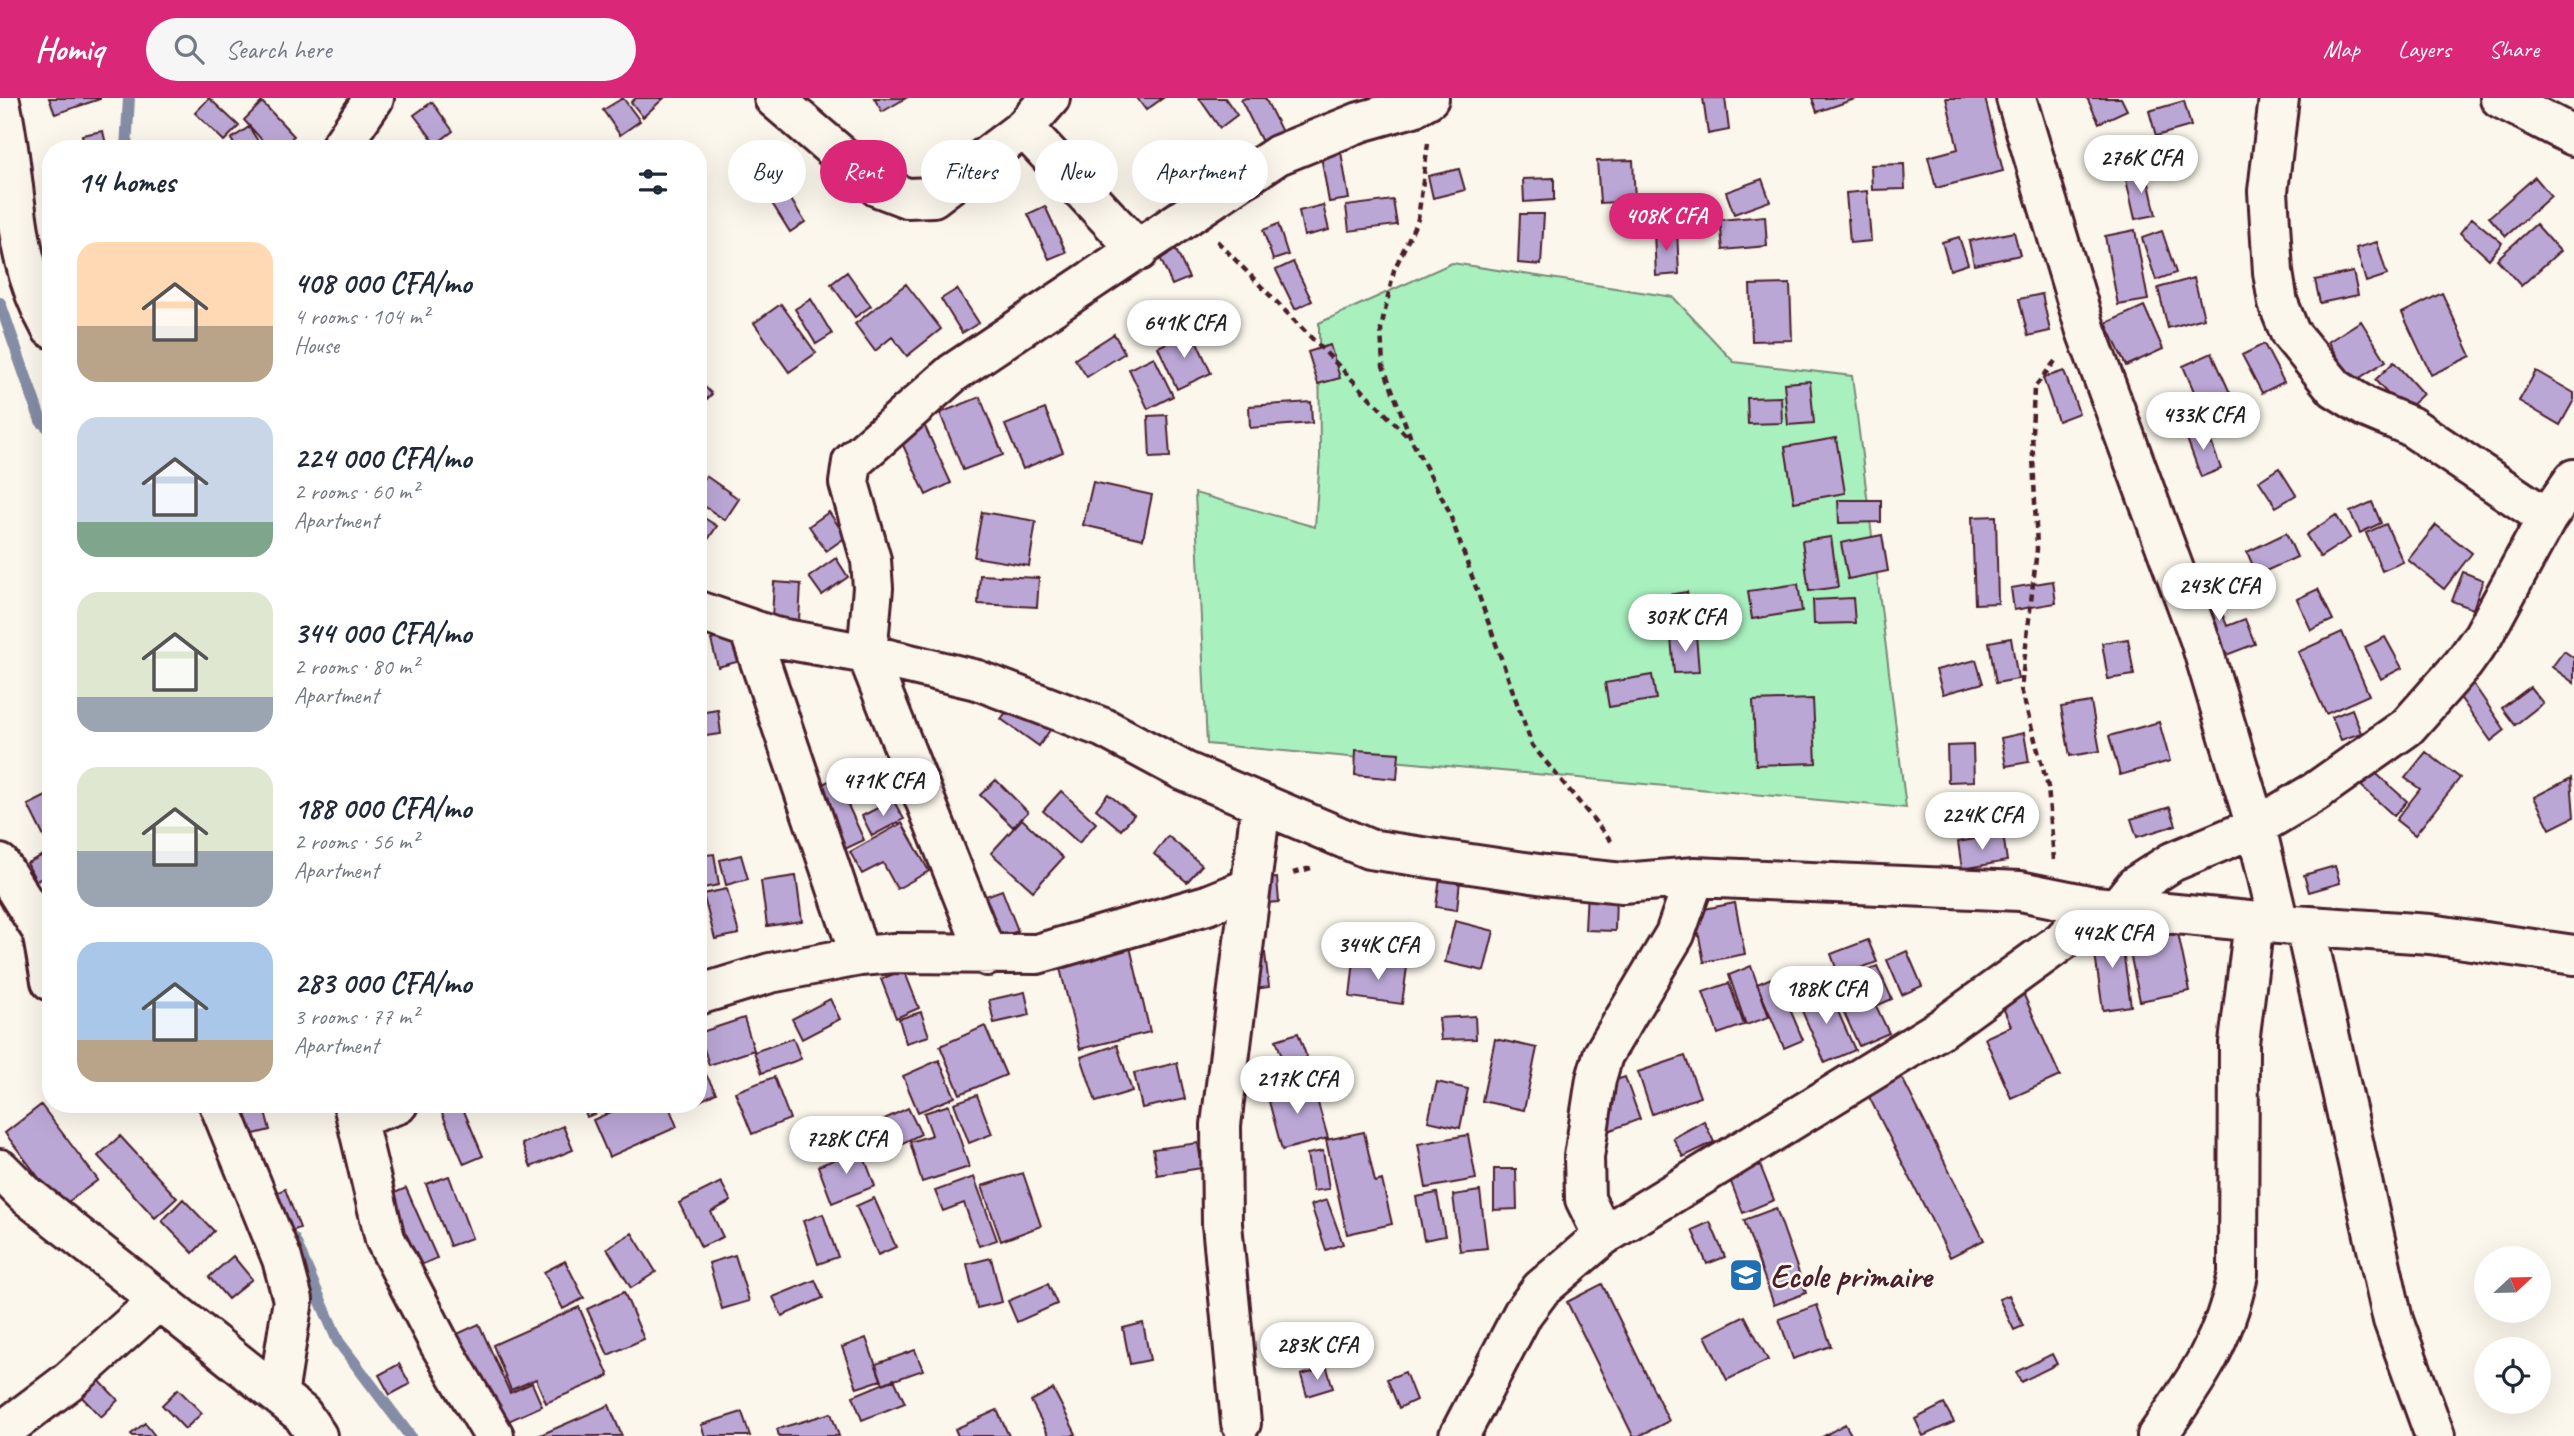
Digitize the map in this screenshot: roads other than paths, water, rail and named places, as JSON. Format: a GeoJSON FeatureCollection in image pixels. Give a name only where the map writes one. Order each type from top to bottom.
{"type":"FeatureCollection","features":[{"type":"Feature","properties":{"kind":"street"},"geometry":{"type":"LineString","coordinates":[[345,140],[374,98]]}},
{"type":"Feature","properties":{"kind":"street"},"geometry":{"type":"LineString","coordinates":[[774,98],[878,187],[907,198],[933,197],[1024,128],[1050,98]]}},
{"type":"Feature","properties":{"kind":"street"},"geometry":{"type":"LineString","coordinates":[[2016,98],[2086,331],[2200,640],[2256,827],[2279,924],[2393,1320],[2435,1436]]}},
{"type":"Feature","properties":{"kind":"street"},"geometry":{"type":"LineString","coordinates":[[2279,98],[2268,191],[2274,282],[2278,303],[2290,333],[2335,388],[2367,408],[2410,426],[2547,519]]}},
{"type":"Feature","properties":{"kind":"street"},"geometry":{"type":"LineString","coordinates":[[2500,98],[2574,136]]}},
{"type":"Feature","properties":{"kind":"street"},"geometry":{"type":"LineString","coordinates":[[0,102],[12,165],[19,244],[42,312]]}},
{"type":"Feature","properties":{"kind":"street"},"geometry":{"type":"LineString","coordinates":[[987,956],[867,654],[873,589],[870,560],[849,483],[852,462],[953,373],[1279,155],[1360,122],[1413,107],[1429,116]]}},
{"type":"Feature","properties":{"kind":"street"},"geometry":{"type":"LineString","coordinates":[[1024,128],[1139,251]]}},
{"type":"Feature","properties":{"kind":"street"},"geometry":{"type":"LineString","coordinates":[[1460,1436],[1522,1313],[1541,1289],[1603,1236],[1942,1028],[2135,886],[2172,863],[2256,827],[2315,792],[2407,727],[2463,664],[2483,636],[2547,519],[2574,479]]}},
{"type":"Feature","properties":{"kind":"street"},"geometry":{"type":"LineString","coordinates":[[707,614],[749,629],[977,680],[1104,728],[1184,771],[1369,849],[1545,875],[1623,883],[1695,877],[2020,891],[2106,907],[2279,924],[2430,934],[2574,955]]}},
{"type":"Feature","properties":{"kind":"street"},"geometry":{"type":"LineString","coordinates":[[749,629],[860,956]]}},
{"type":"Feature","properties":{"kind":"street"},"geometry":{"type":"LineString","coordinates":[[1234,1432],[1223,1237],[1221,1125],[1261,805]]}},
{"type":"Feature","properties":{"kind":"street"},"geometry":{"type":"LineString","coordinates":[[0,864],[42,931]]}},
{"type":"Feature","properties":{"kind":"street"},"geometry":{"type":"LineString","coordinates":[[1603,1236],[1585,1199],[1584,1157],[1596,1079],[1603,1055],[1675,934],[1695,877]]}},
{"type":"Feature","properties":{"kind":"street"},"geometry":{"type":"LineString","coordinates":[[707,992],[770,973],[860,956],[895,953],[987,956],[1037,954],[1207,905],[1249,888]]}},
{"type":"Feature","properties":{"kind":"street"},"geometry":{"type":"LineString","coordinates":[[2157,1436],[2207,1365],[2231,1310],[2238,1274],[2239,1043],[2279,924]]}},
{"type":"Feature","properties":{"kind":"street"},"geometry":{"type":"LineString","coordinates":[[223,1113],[282,1259],[293,1300],[294,1420]]}},
{"type":"Feature","properties":{"kind":"street"},"geometry":{"type":"LineString","coordinates":[[355,1113],[386,1239],[439,1343],[494,1436]]}},
{"type":"Feature","properties":{"kind":"street"},"geometry":{"type":"LineString","coordinates":[[0,1169],[25,1194],[158,1301],[294,1420]]}},
{"type":"Feature","properties":{"kind":"street"},"geometry":{"type":"LineString","coordinates":[[0,1433],[69,1381],[158,1301]]}},
{"type":"Feature","properties":{"kind":"waterway"},"geometry":{"type":"LineString","coordinates":[[127,140],[129,98]]}},
{"type":"Feature","properties":{"kind":"waterway"},"geometry":{"type":"LineString","coordinates":[[0,303],[42,422]]}},
{"type":"Feature","properties":{"kind":"waterway"},"geometry":{"type":"LineString","coordinates":[[294,1239],[338,1341],[410,1436]]}},
{"type":"Feature","properties":{"kind":"place","name":"Ecole primaire"},"geometry":{"type":"Point","coordinates":[1746,1275]}}]}
